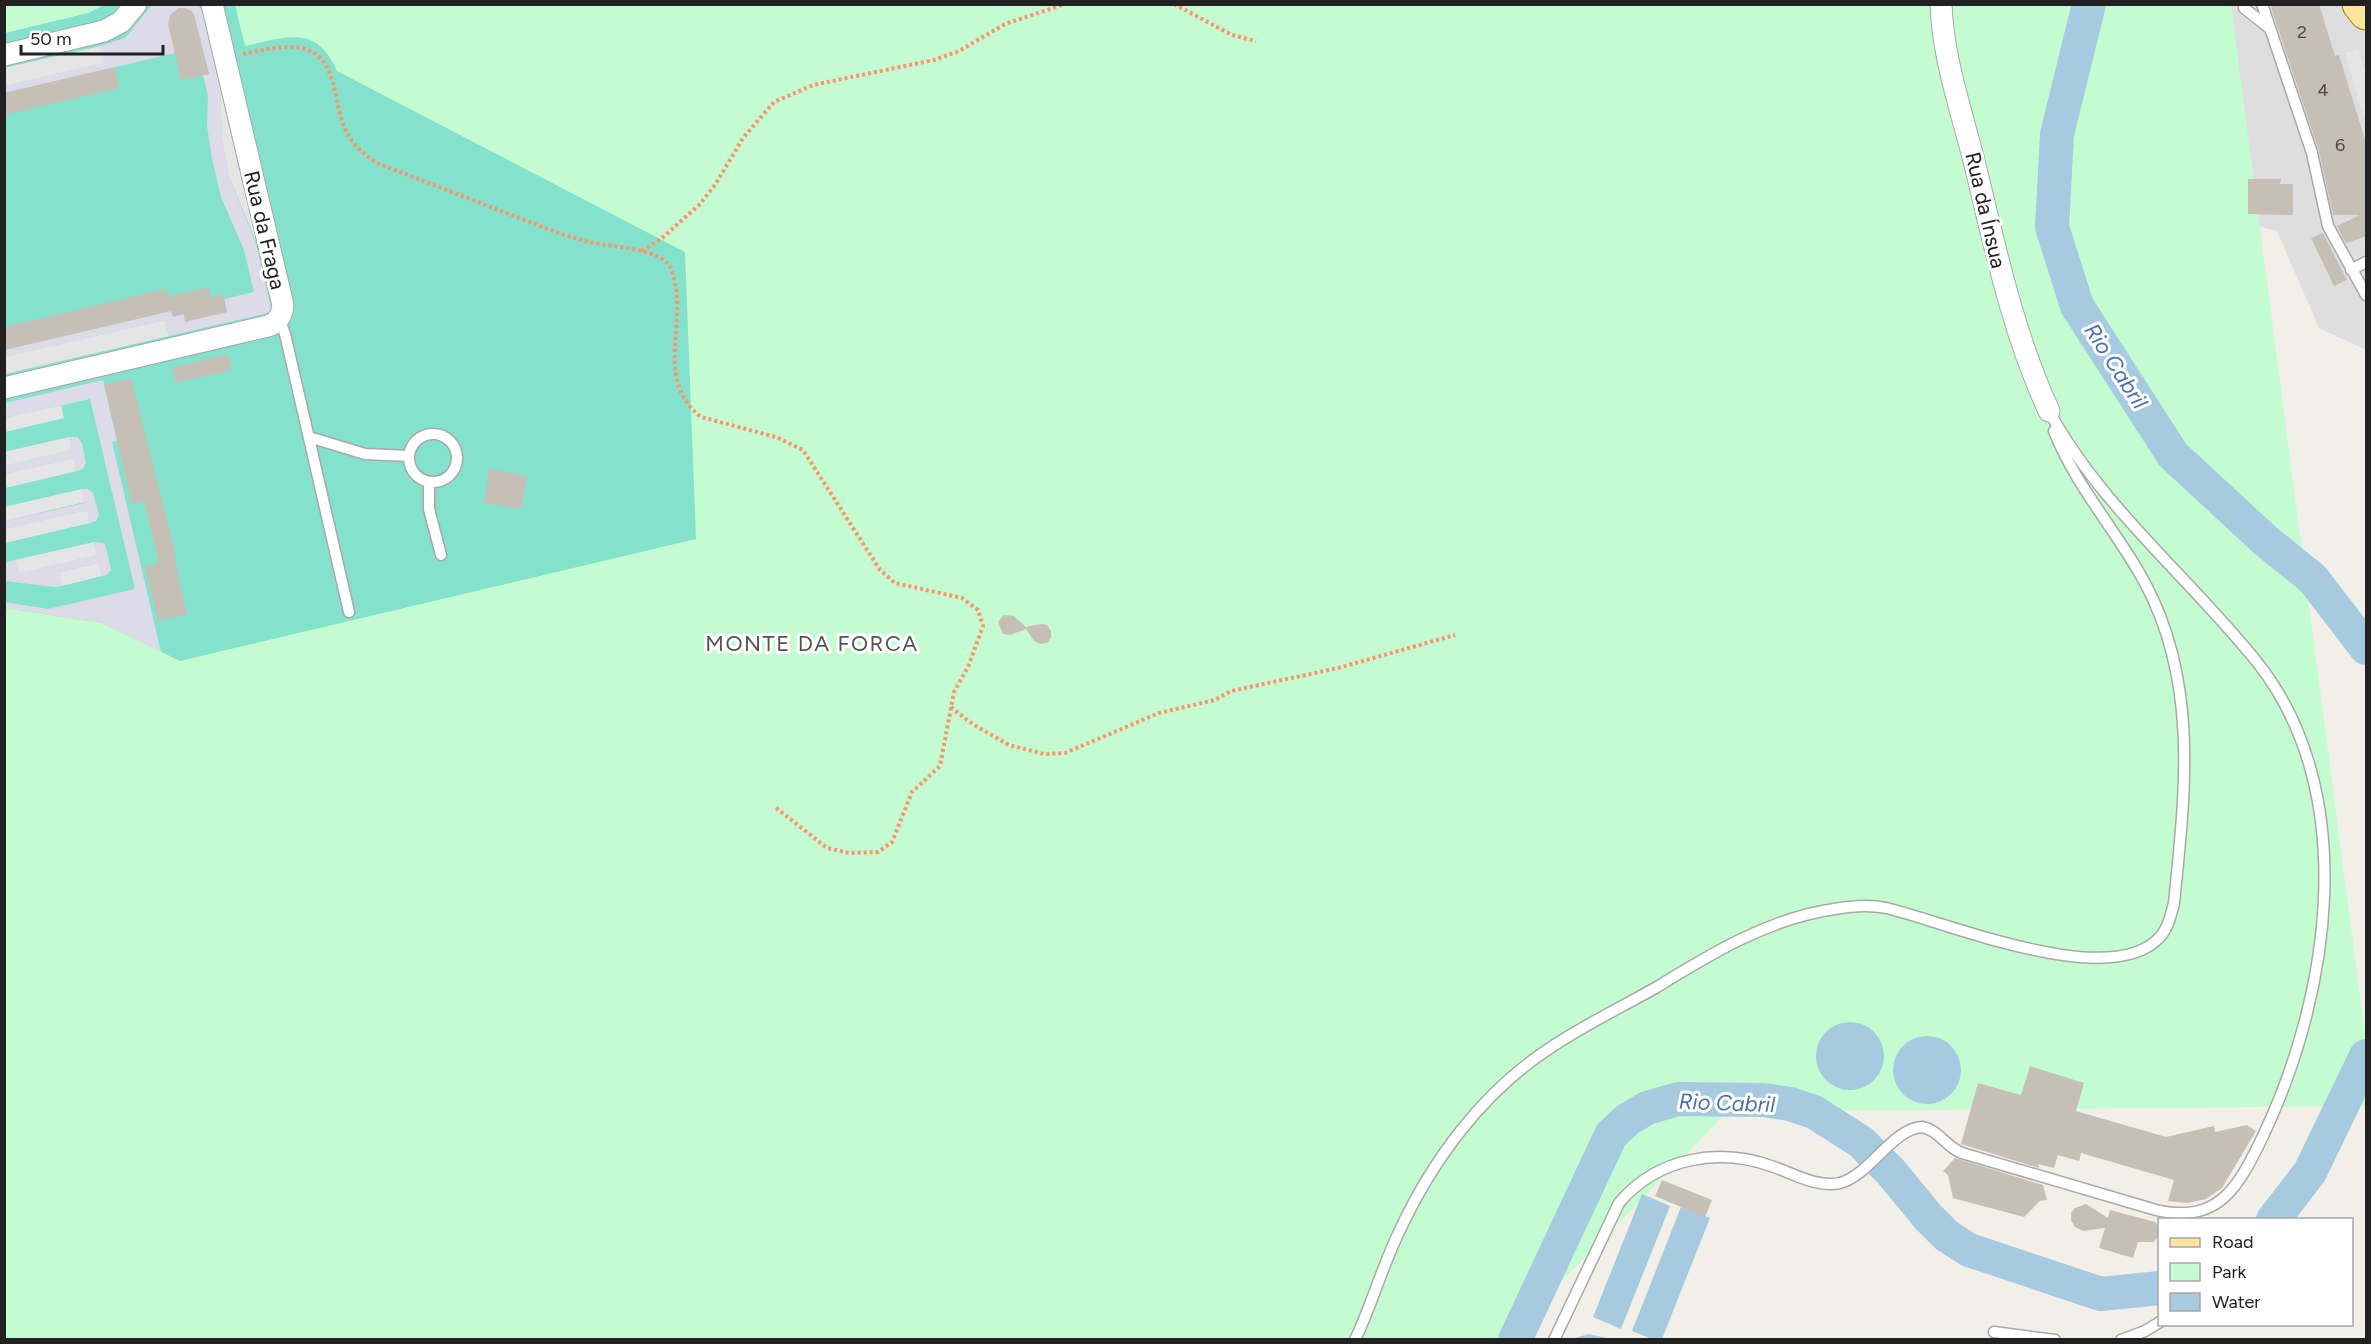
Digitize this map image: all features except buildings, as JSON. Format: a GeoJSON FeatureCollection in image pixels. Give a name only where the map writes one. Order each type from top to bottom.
{"type":"FeatureCollection","features":[{"type":"Feature","properties":{"kind":"main road"},"geometry":{"type":"LineString","coordinates":[[2359,4],[2367,13]]}},
{"type":"Feature","properties":{"kind":"street"},"geometry":{"type":"LineString","coordinates":[[4,55],[104,32],[121,22],[136,4]]}},
{"type":"Feature","properties":{"kind":"street","name":"Rua da Fraga"},"geometry":{"type":"LineString","coordinates":[[4,388],[268,326],[279,318],[282,304],[212,4]]}},
{"type":"Feature","properties":{"kind":"street","name":"Rua da Ínsua"},"geometry":{"type":"LineString","coordinates":[[1941,4],[1949,65],[1994,251],[2023,344],[2049,411]]}},
{"type":"Feature","properties":{"kind":"lane"},"geometry":{"type":"LineString","coordinates":[[2262,4],[2312,153],[2325,218],[2367,296]]}},
{"type":"Feature","properties":{"kind":"lane"},"geometry":{"type":"LineString","coordinates":[[2245,6],[2268,27]]}},
{"type":"Feature","properties":{"kind":"lane"},"geometry":{"type":"LineString","coordinates":[[2351,270],[2367,262]]}},
{"type":"Feature","properties":{"kind":"lane"},"geometry":{"type":"LineString","coordinates":[[279,318],[285,333],[349,612]]}},
{"type":"Feature","properties":{"kind":"lane"},"geometry":{"type":"LineString","coordinates":[[1554,1340],[1619,1203],[1631,1190],[1653,1174],[1678,1163],[1720,1156],[1753,1160],[1822,1184],[1840,1183],[1859,1173],[1913,1128],[1926,1128],[1939,1135],[1952,1149],[1962,1153],[2156,1210],[2190,1216],[2220,1202],[2243,1175],[2270,1120],[2297,1046],[2312,989],[2325,883],[2325,841],[2320,803],[2310,764],[2295,725],[2267,675],[2095,481],[2069,446],[2049,411]]}},
{"type":"Feature","properties":{"kind":"lane"},"geometry":{"type":"LineString","coordinates":[[1356,1340],[1408,1213],[1446,1152],[1487,1099],[1545,1051],[1719,949],[1805,915],[1860,905],[1886,908],[2073,958],[2118,956],[2142,949],[2160,937],[2170,918],[2174,903],[2182,794],[2183,724],[2176,663],[2167,631],[2153,599],[2135,566],[2072,470],[2054,430],[2049,411]]}},
{"type":"Feature","properties":{"kind":"lane"},"geometry":{"type":"LineString","coordinates":[[425,435],[442,436],[454,446],[457,461],[450,475],[437,483],[429,482],[415,476],[410,469],[409,456],[412,445],[425,435]]}},
{"type":"Feature","properties":{"kind":"lane"},"geometry":{"type":"LineString","coordinates":[[309,437],[365,454],[409,456]]}},
{"type":"Feature","properties":{"kind":"lane"},"geometry":{"type":"LineString","coordinates":[[429,482],[429,509],[441,555]]}},
{"type":"Feature","properties":{"kind":"lane"},"geometry":{"type":"LineString","coordinates":[[2121,1340],[2158,1323]]}},
{"type":"Feature","properties":{"kind":"lane"},"geometry":{"type":"LineString","coordinates":[[1994,1332],[2055,1340]]}},
{"type":"Feature","properties":{"kind":"path"},"geometry":{"type":"LineString","coordinates":[[641,252],[662,238],[700,204],[743,138],[774,102],[813,85],[934,60],[959,51],[1005,24],[1065,4]]}},
{"type":"Feature","properties":{"kind":"path"},"geometry":{"type":"LineString","coordinates":[[1174,4],[1232,34],[1256,41]]}},
{"type":"Feature","properties":{"kind":"path"},"geometry":{"type":"LineString","coordinates":[[225,56],[274,48],[308,50],[319,55],[327,65],[349,137],[363,153],[377,163],[573,238],[662,256],[670,265],[677,329],[675,375],[680,390],[692,410],[700,417],[776,437],[803,450],[880,570],[895,583],[962,598],[978,610],[982,626],[968,667],[954,692],[940,766],[912,792],[905,805],[896,836],[885,849],[869,853],[827,848],[775,807]]}},
{"type":"Feature","properties":{"kind":"path"},"geometry":{"type":"LineString","coordinates":[[951,707],[971,723],[1009,745],[1027,752],[1065,753],[1159,713],[1215,700],[1231,691],[1338,668],[1455,635]]}},
{"type":"Feature","properties":{"kind":"shaded area"},"geometry":{"type":"Polygon","coordinates":[[[152,5],[198,5],[202,11],[220,87],[222,140],[229,176],[256,244],[272,312],[169,336],[165,320],[5,357],[4,350],[171,311],[173,316],[184,314],[185,321],[227,312],[224,299],[254,292],[244,250],[221,197],[212,159],[207,126],[208,96],[203,75],[209,74],[192,11],[179,8],[169,17],[175,53],[5,93],[5,86],[103,63],[100,46],[125,38],[152,5]]]}},
{"type":"Feature","properties":{"kind":"shaded area"},"geometry":{"type":"Polygon","coordinates":[[[2192,5],[2366,5],[2366,350],[2319,328],[2277,231],[2233,220],[2192,5]]]}},
{"type":"Feature","properties":{"kind":"shaded area"},"geometry":{"type":"Polygon","coordinates":[[[100,46],[104,63],[5,86],[4,68],[100,46]]]}},
{"type":"Feature","properties":{"kind":"shaded area"},"geometry":{"type":"Polygon","coordinates":[[[2358,49],[2366,75],[2366,124],[2345,53],[2358,49]]]}},
{"type":"Feature","properties":{"kind":"shaded area"},"geometry":{"type":"Polygon","coordinates":[[[220,87],[257,244],[229,176],[222,140],[220,87]]]}},
{"type":"Feature","properties":{"kind":"shaded area"},"geometry":{"type":"Polygon","coordinates":[[[165,320],[169,336],[5,374],[4,357],[165,320]]]}},
{"type":"Feature","properties":{"kind":"shaded area"},"geometry":{"type":"Polygon","coordinates":[[[103,380],[117,441],[112,442],[161,652],[102,623],[5,608],[4,602],[48,609],[135,589],[90,399],[5,418],[5,403],[103,380]]]}},
{"type":"Feature","properties":{"kind":"shaded area"},"geometry":{"type":"Polygon","coordinates":[[[61,405],[64,418],[5,432],[4,418],[61,405]]]}},
{"type":"Feature","properties":{"kind":"shaded area"},"geometry":{"type":"Polygon","coordinates":[[[69,437],[72,450],[5,466],[4,452],[69,437]]]}},
{"type":"Feature","properties":{"kind":"shaded area"},"geometry":{"type":"Polygon","coordinates":[[[69,437],[77,437],[82,443],[86,463],[83,469],[77,471],[74,458],[5,474],[5,466],[72,450],[69,437]]]}},
{"type":"Feature","properties":{"kind":"shaded area"},"geometry":{"type":"Polygon","coordinates":[[[74,458],[77,471],[5,488],[4,474],[74,458]]]}},
{"type":"Feature","properties":{"kind":"shaded area"},"geometry":{"type":"Polygon","coordinates":[[[82,489],[85,502],[5,521],[4,507],[82,489]]]}},
{"type":"Feature","properties":{"kind":"shaded area"},"geometry":{"type":"Polygon","coordinates":[[[82,489],[88,489],[93,493],[99,515],[96,521],[90,523],[87,510],[5,529],[5,521],[85,503],[82,489]]]}},
{"type":"Feature","properties":{"kind":"shaded area"},"geometry":{"type":"Polygon","coordinates":[[[87,510],[90,523],[5,543],[4,529],[87,510]]]}},
{"type":"Feature","properties":{"kind":"shaded area"},"geometry":{"type":"Polygon","coordinates":[[[94,542],[97,555],[18,574],[15,560],[94,542]]]}},
{"type":"Feature","properties":{"kind":"shaded area"},"geometry":{"type":"Polygon","coordinates":[[[94,542],[104,543],[107,551],[111,570],[106,575],[102,576],[99,563],[59,572],[62,586],[5,581],[5,563],[15,560],[19,573],[97,555],[94,542]]]}},
{"type":"Feature","properties":{"kind":"shaded area"},"geometry":{"type":"Polygon","coordinates":[[[99,563],[102,576],[62,586],[59,572],[99,563]]]}},
{"type":"Feature","properties":{"kind":"green space"},"geometry":{"type":"Polygon","coordinates":[[[5,5],[2231,5],[2366,1043],[2366,1106],[1727,1112],[1505,1339],[5,1340],[5,5]]]}},
{"type":"Feature","properties":{"kind":"green space"},"geometry":{"type":"Polygon","coordinates":[[[104,5],[235,5],[245,46],[287,38],[310,40],[320,46],[329,56],[337,71],[685,252],[696,539],[180,661],[102,623],[5,608],[5,33],[88,13],[104,5]]]}},
{"type":"Feature","properties":{"kind":"water"},"geometry":{"type":"Polygon","coordinates":[[[1850,1022],[1863,1025],[1874,1032],[1881,1043],[1884,1056],[1881,1069],[1874,1080],[1863,1087],[1850,1090],[1837,1087],[1826,1080],[1819,1069],[1816,1056],[1819,1043],[1826,1032],[1837,1025],[1850,1022]]]}},
{"type":"Feature","properties":{"kind":"water"},"geometry":{"type":"Polygon","coordinates":[[[1927,1036],[1940,1039],[1951,1046],[1958,1057],[1961,1070],[1958,1083],[1951,1094],[1940,1101],[1927,1104],[1914,1101],[1903,1094],[1896,1083],[1893,1070],[1896,1057],[1903,1046],[1914,1039],[1927,1036]]]}},
{"type":"Feature","properties":{"kind":"water"},"geometry":{"type":"Polygon","coordinates":[[[1642,1194],[1670,1206],[1621,1329],[1593,1317],[1642,1194]]]}},
{"type":"Feature","properties":{"kind":"water"},"geometry":{"type":"Polygon","coordinates":[[[1681,1207],[1710,1218],[1662,1339],[1652,1339],[1632,1331],[1681,1207]]]}},
{"type":"Feature","properties":{"kind":"water"},"geometry":{"type":"Polygon","coordinates":[[[1589,1334],[1611,1339],[1571,1339],[1589,1334]]]}},
{"type":"Feature","properties":{"kind":"waterway","name":"Rio Cabril"},"geometry":{"type":"LineString","coordinates":[[2089,4],[2057,134],[2052,227],[2077,306],[2173,455],[2266,541],[2313,579],[2366,648]]}},
{"type":"Feature","properties":{"kind":"waterway","name":"Rio Cabril"},"geometry":{"type":"LineString","coordinates":[[2275,1218],[2310,1172],[2366,1056]]}},
{"type":"Feature","properties":{"kind":"waterway","name":"Rio Cabril"},"geometry":{"type":"LineString","coordinates":[[1515,1340],[1611,1135],[1627,1120],[1647,1108],[1678,1099],[1764,1100],[1790,1104],[1814,1112],[1861,1142],[1891,1172],[1928,1217],[1947,1236],[1969,1250],[2101,1294],[2158,1288]]}},
{"type":"Feature","properties":{"kind":"district","name":"MONTE DA FORCA"},"geometry":{"type":"Point","coordinates":[812,643]}}]}
